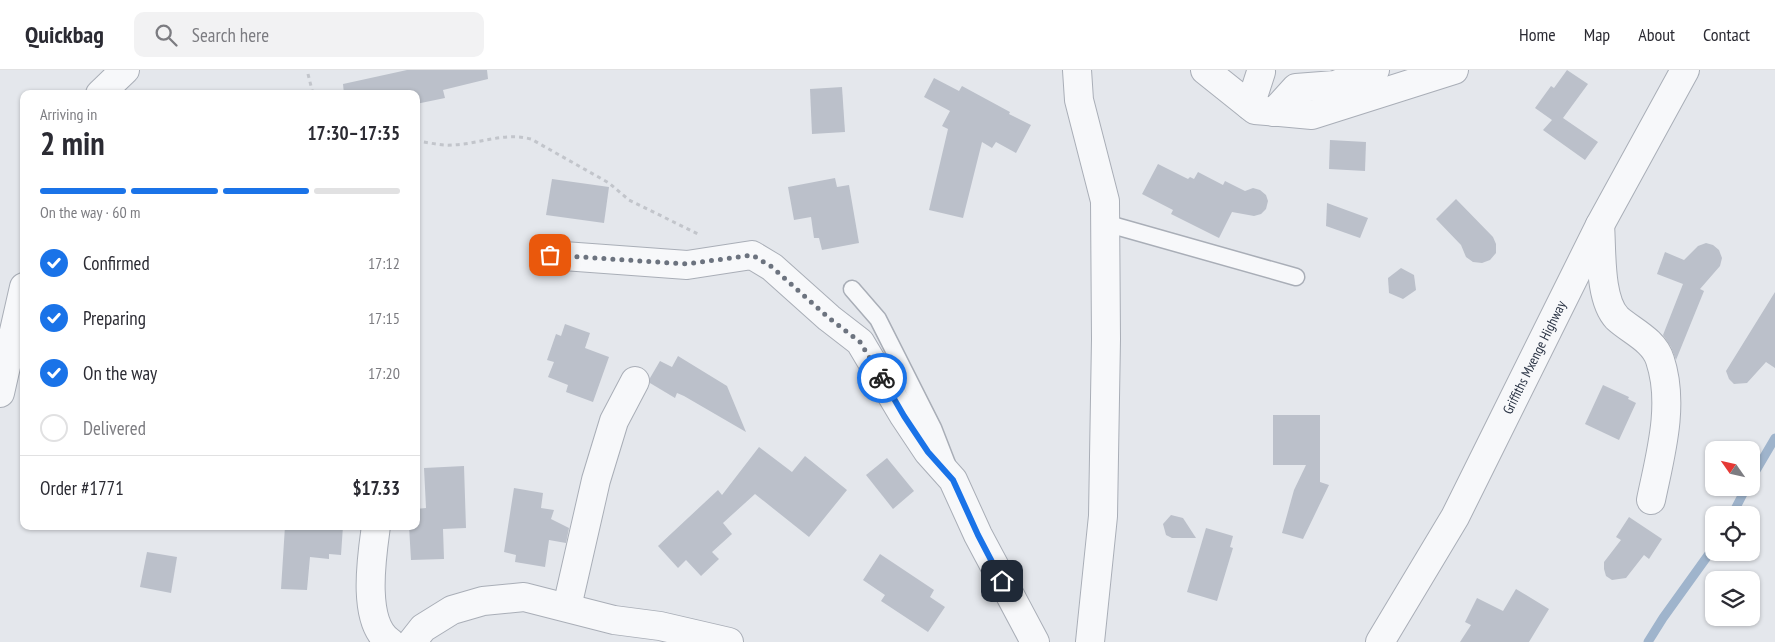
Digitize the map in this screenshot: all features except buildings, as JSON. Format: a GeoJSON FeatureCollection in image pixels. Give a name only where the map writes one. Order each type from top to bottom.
{"type":"FeatureCollection","features":[{"type":"Feature","properties":{"kind":"street"},"geometry":{"type":"LineString","coordinates":[[104,90],[125,70]]}},
{"type":"Feature","properties":{"kind":"street"},"geometry":{"type":"LineString","coordinates":[[1077,70],[1079,100],[1105,201],[1103,516],[1090,642]]}},
{"type":"Feature","properties":{"kind":"street"},"geometry":{"type":"LineString","coordinates":[[1206,70],[1262,109],[1312,115],[1454,70]]}},
{"type":"Feature","properties":{"kind":"street"},"geometry":{"type":"LineString","coordinates":[[1262,109],[1296,88],[1335,84],[1375,70]]}},
{"type":"Feature","properties":{"kind":"street","name":"Griffiths Mxenge Highway"},"geometry":{"type":"LineString","coordinates":[[1380,642],[1455,517],[1600,226],[1685,70]]}},
{"type":"Feature","properties":{"kind":"street"},"geometry":{"type":"LineString","coordinates":[[1261,72],[1262,109]]}},
{"type":"Feature","properties":{"kind":"street"},"geometry":{"type":"LineString","coordinates":[[1600,226],[1606,301],[1617,317],[1646,340],[1660,359],[1665,390],[1665,433],[1650,500]]}},
{"type":"Feature","properties":{"kind":"street"},"geometry":{"type":"LineString","coordinates":[[550,255],[687,264],[752,255],[772,267],[829,318],[860,342],[928,452],[953,480],[978,535],[1035,642]]}},
{"type":"Feature","properties":{"kind":"street"},"geometry":{"type":"LineString","coordinates":[[0,393],[20,305]]}},
{"type":"Feature","properties":{"kind":"street"},"geometry":{"type":"LineString","coordinates":[[567,607],[596,480],[614,421],[635,381]]}},
{"type":"Feature","properties":{"kind":"street"},"geometry":{"type":"LineString","coordinates":[[375,530],[371,560],[372,615],[384,638],[390,642]]}},
{"type":"Feature","properties":{"kind":"street"},"geometry":{"type":"LineString","coordinates":[[412,642],[423,628],[452,610],[484,601],[524,596],[614,620],[660,626],[729,642]]}},
{"type":"Feature","properties":{"kind":"lane"},"geometry":{"type":"LineString","coordinates":[[1105,223],[1296,277]]}},
{"type":"Feature","properties":{"kind":"lane"},"geometry":{"type":"LineString","coordinates":[[852,289],[878,319],[899,358],[933,428],[953,480]]}},
{"type":"Feature","properties":{"kind":"path"},"geometry":{"type":"LineString","coordinates":[[308,74],[312,90]]}},
{"type":"Feature","properties":{"kind":"path"},"geometry":{"type":"LineString","coordinates":[[420,141],[452,145],[516,135],[531,139],[609,183],[629,200],[701,235]]}},
{"type":"Feature","properties":{"kind":"waterway"},"geometry":{"type":"LineString","coordinates":[[1760,464],[1775,438]]}},
{"type":"Feature","properties":{"kind":"waterway"},"geometry":{"type":"LineString","coordinates":[[1737,506],[1742,496]]}},
{"type":"Feature","properties":{"kind":"waterway"},"geometry":{"type":"LineString","coordinates":[[1648,642],[1705,560]]}},
{"type":"Feature","properties":{"kind":"way so far"},"geometry":{"type":"LineString","coordinates":[[550,255],[687,264],[752,255],[772,267],[829,318],[860,342],[882,378]]}},
{"type":"Feature","properties":{"kind":"route"},"geometry":{"type":"LineString","coordinates":[[882,378],[928,452],[953,480],[978,535],[1002,581]]}}]}
